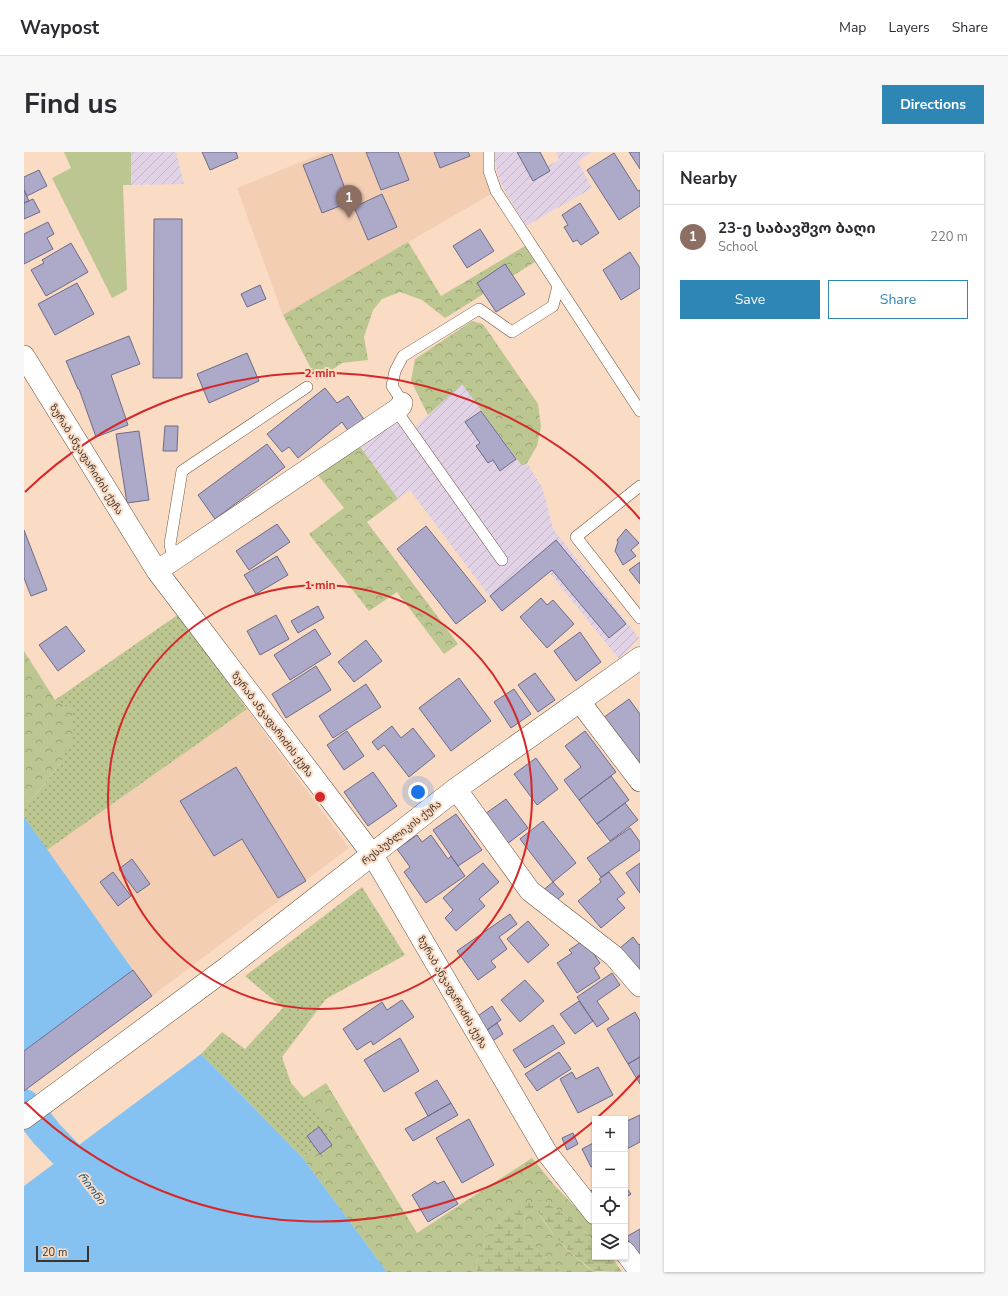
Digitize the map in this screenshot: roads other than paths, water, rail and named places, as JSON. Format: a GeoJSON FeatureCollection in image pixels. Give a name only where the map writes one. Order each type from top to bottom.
{"type":"FeatureCollection","features":[{"type":"Feature","properties":{"kind":"street","name":"ზურაბ ანჯაფარიძის ქუჩა"},"geometry":{"type":"LineString","coordinates":[[24,356],[165,566],[372,854],[547,1154],[592,1210]]}},
{"type":"Feature","properties":{"kind":"street"},"geometry":{"type":"LineString","coordinates":[[165,566],[399,406]]}},
{"type":"Feature","properties":{"kind":"street","name":"რესპუბლიკის ქუჩა"},"geometry":{"type":"LineString","coordinates":[[24,1118],[228,966],[456,789],[640,658]]}},
{"type":"Feature","properties":{"kind":"street"},"geometry":{"type":"LineString","coordinates":[[580,702],[640,781]]}},
{"type":"Feature","properties":{"kind":"street"},"geometry":{"type":"LineString","coordinates":[[456,789],[530,891],[614,956],[640,986]]}},
{"type":"Feature","properties":{"kind":"street"},"geometry":{"type":"LineString","coordinates":[[628,1256],[640,1272]]}},
{"type":"Feature","properties":{"kind":"lane"},"geometry":{"type":"LineString","coordinates":[[489,152],[489,171],[496,191],[640,411]]}},
{"type":"Feature","properties":{"kind":"lane"},"geometry":{"type":"LineString","coordinates":[[502,560],[399,406],[402,401],[392,386],[395,370],[403,356],[479,309],[512,332],[553,306],[558,286]]}},
{"type":"Feature","properties":{"kind":"lane"},"geometry":{"type":"LineString","coordinates":[[165,566],[182,471],[307,387]]}},
{"type":"Feature","properties":{"kind":"lane"},"geometry":{"type":"LineString","coordinates":[[640,486],[576,537],[640,618]]}},
{"type":"Feature","properties":{"kind":"water"},"geometry":{"type":"Polygon","coordinates":[[[24,817],[133,970],[24,1051],[24,817]]]}},
{"type":"Feature","properties":{"kind":"water"},"geometry":{"type":"Polygon","coordinates":[[[201,1054],[302,1157],[387,1272],[24,1272],[24,1186],[201,1054]]]}},
{"type":"Feature","properties":{"kind":"waterway","name":"რიონი"},"geometry":{"type":"LineString","coordinates":[[24,1105],[46,1133],[66,1154],[94,1190]]}},
{"type":"Feature","properties":{"kind":"place","name":"23-ე საბავშვო ბაღი"},"geometry":{"type":"Point","coordinates":[349,218]}}]}
